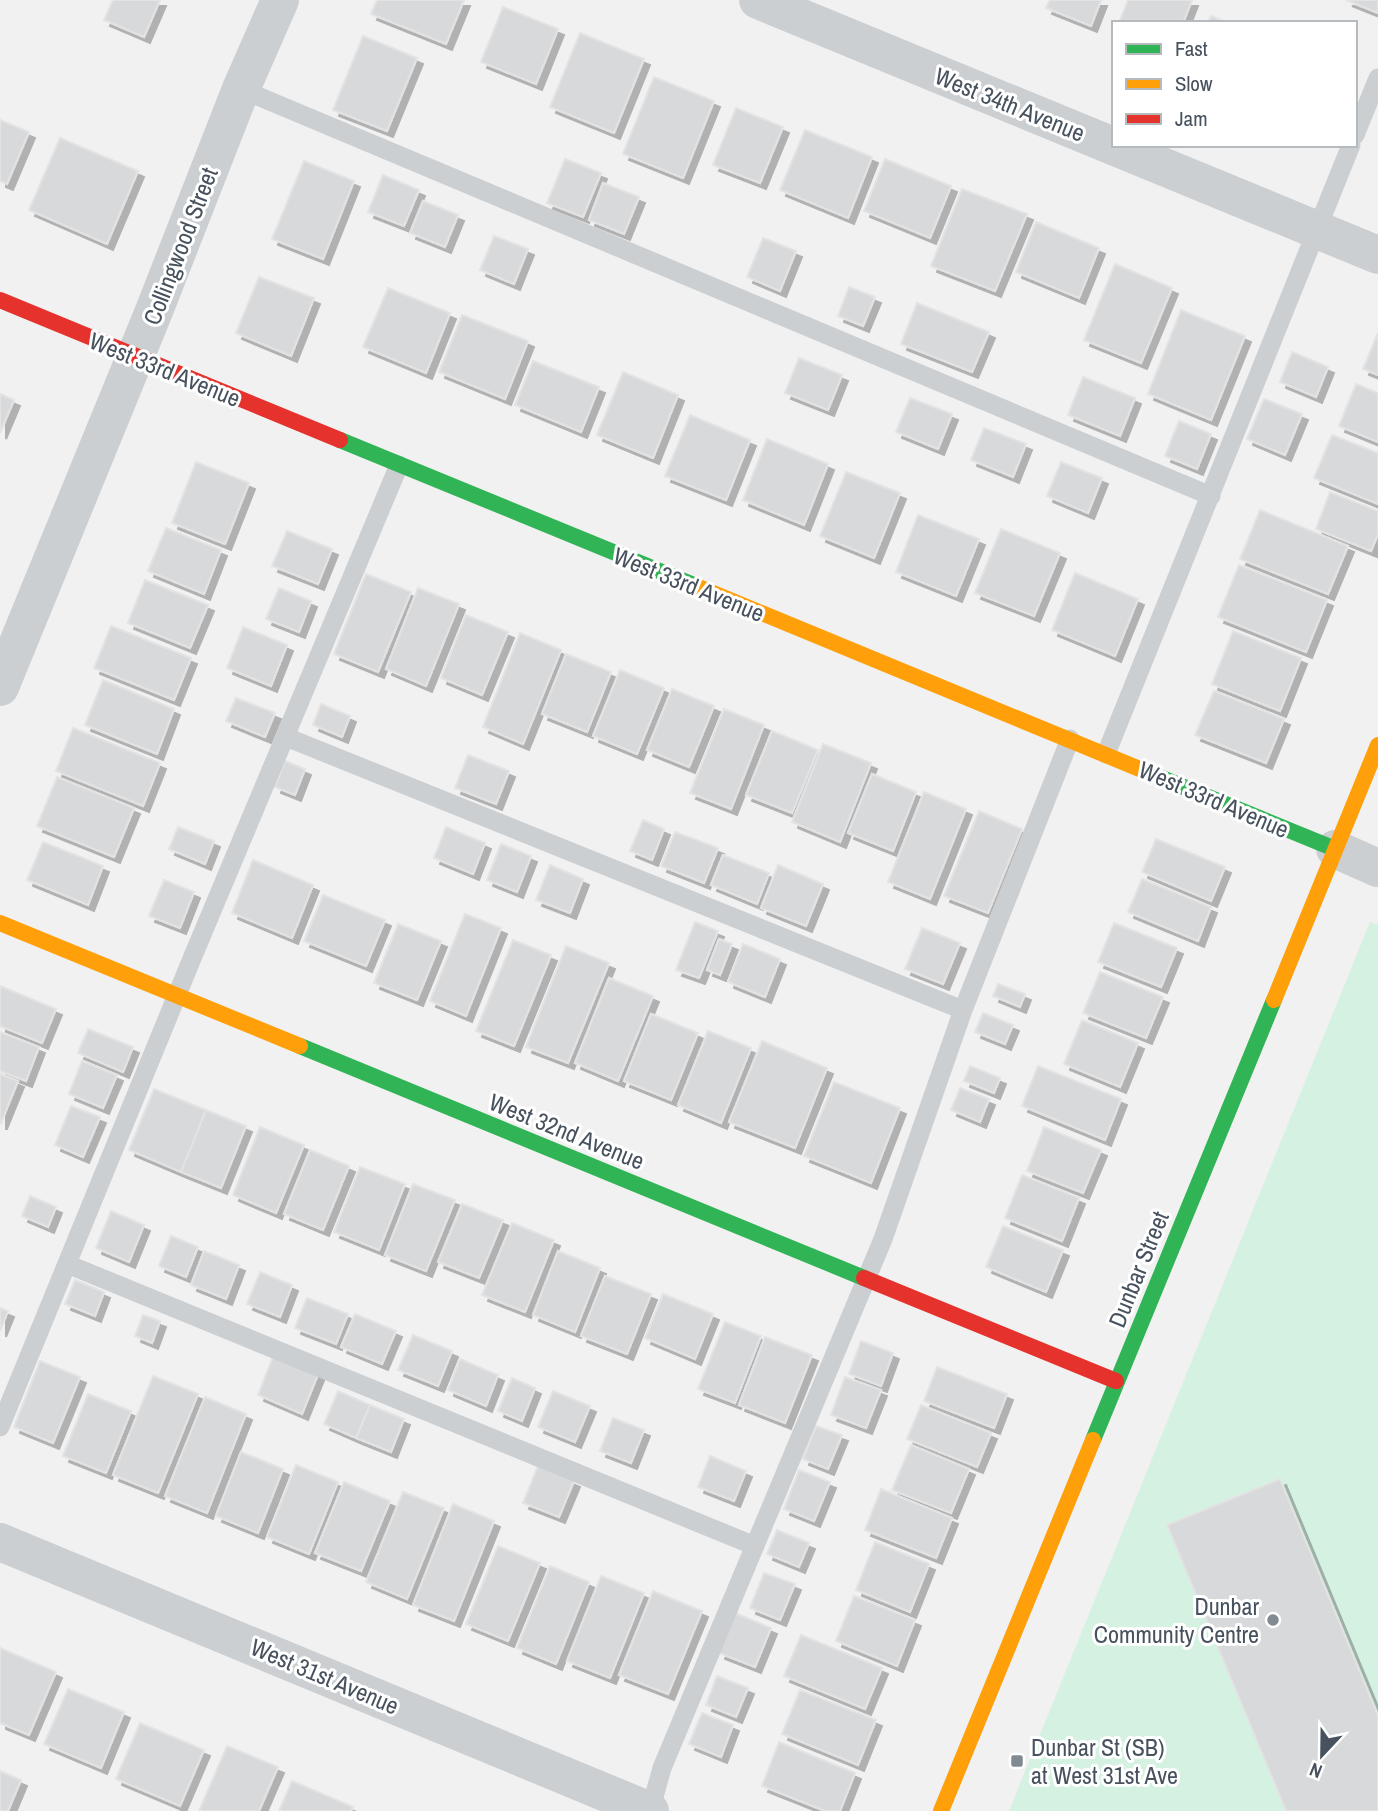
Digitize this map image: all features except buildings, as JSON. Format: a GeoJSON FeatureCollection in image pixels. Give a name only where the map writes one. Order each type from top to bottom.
{"type":"FeatureCollection","features":[{"type":"Feature","properties":{"kind":"street","name":"Collingwood Street"},"geometry":{"type":"LineString","coordinates":[[0,687],[136,357],[241,89],[280,0]]}},
{"type":"Feature","properties":{"kind":"street","name":"West 34th Avenue"},"geometry":{"type":"LineString","coordinates":[[758,0],[1112,146]]}},
{"type":"Feature","properties":{"kind":"street","name":"West 34th Avenue"},"geometry":{"type":"LineString","coordinates":[[1114,147],[1378,256]]}},
{"type":"Feature","properties":{"kind":"street","name":"West 33rd Avenue"},"geometry":{"type":"LineString","coordinates":[[0,300],[1378,868]]}},
{"type":"Feature","properties":{"kind":"street","name":"Dunbar Street"},"geometry":{"type":"LineString","coordinates":[[941,1811],[1378,746]]}},
{"type":"Feature","properties":{"kind":"street","name":"West 32nd Avenue"},"geometry":{"type":"LineString","coordinates":[[0,923],[1116,1381]]}},
{"type":"Feature","properties":{"kind":"street","name":"West 31st Avenue"},"geometry":{"type":"LineString","coordinates":[[0,1542],[650,1811]]}},
{"type":"Feature","properties":{"kind":"lane"},"geometry":{"type":"LineString","coordinates":[[1357,130],[1378,78]]}},
{"type":"Feature","properties":{"kind":"lane"},"geometry":{"type":"LineString","coordinates":[[241,89],[1211,496]]}},
{"type":"Feature","properties":{"kind":"lane"},"geometry":{"type":"LineString","coordinates":[[1106,754],[1350,147]]}},
{"type":"Feature","properties":{"kind":"lane"},"geometry":{"type":"LineString","coordinates":[[0,1427],[176,996],[399,465]]}},
{"type":"Feature","properties":{"kind":"lane"},"geometry":{"type":"LineString","coordinates":[[286,737],[963,1010]]}},
{"type":"Feature","properties":{"kind":"lane"},"geometry":{"type":"LineString","coordinates":[[650,1811],[662,1768],[866,1278],[963,1010],[1070,739]]}},
{"type":"Feature","properties":{"kind":"lane"},"geometry":{"type":"LineString","coordinates":[[67,1264],[755,1546]]}},
{"type":"Feature","properties":{"kind":"green space"},"geometry":{"type":"Polygon","coordinates":[[[1370,922],[1378,925],[1378,1811],[1009,1811],[1370,922]]]}},
{"type":"Feature","properties":{"kind":"traffic: fast"},"geometry":{"type":"LineString","coordinates":[[340,440],[696,586]]}},
{"type":"Feature","properties":{"kind":"traffic: fast"},"geometry":{"type":"LineString","coordinates":[[1147,772],[1335,849]]}},
{"type":"Feature","properties":{"kind":"traffic: fast"},"geometry":{"type":"LineString","coordinates":[[1093,1440],[1274,1000]]}},
{"type":"Feature","properties":{"kind":"traffic: fast"},"geometry":{"type":"LineString","coordinates":[[300,1046],[864,1278]]}},
{"type":"Feature","properties":{"kind":"traffic: slow"},"geometry":{"type":"LineString","coordinates":[[696,586],[1147,772]]}},
{"type":"Feature","properties":{"kind":"traffic: slow"},"geometry":{"type":"LineString","coordinates":[[1274,1000],[1378,745]]}},
{"type":"Feature","properties":{"kind":"traffic: slow"},"geometry":{"type":"LineString","coordinates":[[0,923],[300,1046]]}},
{"type":"Feature","properties":{"kind":"traffic: slow"},"geometry":{"type":"LineString","coordinates":[[941,1811],[1093,1440]]}},
{"type":"Feature","properties":{"kind":"traffic: jam"},"geometry":{"type":"LineString","coordinates":[[0,300],[340,440]]}},
{"type":"Feature","properties":{"kind":"traffic: jam"},"geometry":{"type":"LineString","coordinates":[[864,1278],[1116,1381]]}},
{"type":"Feature","properties":{"kind":"place","name":"Dunbar Community Centre"},"geometry":{"type":"Point","coordinates":[1273,1620]}},
{"type":"Feature","properties":{"kind":"place","name":"Dunbar St (SB) at West 31st Ave"},"geometry":{"type":"Point","coordinates":[1017,1761]}}]}
